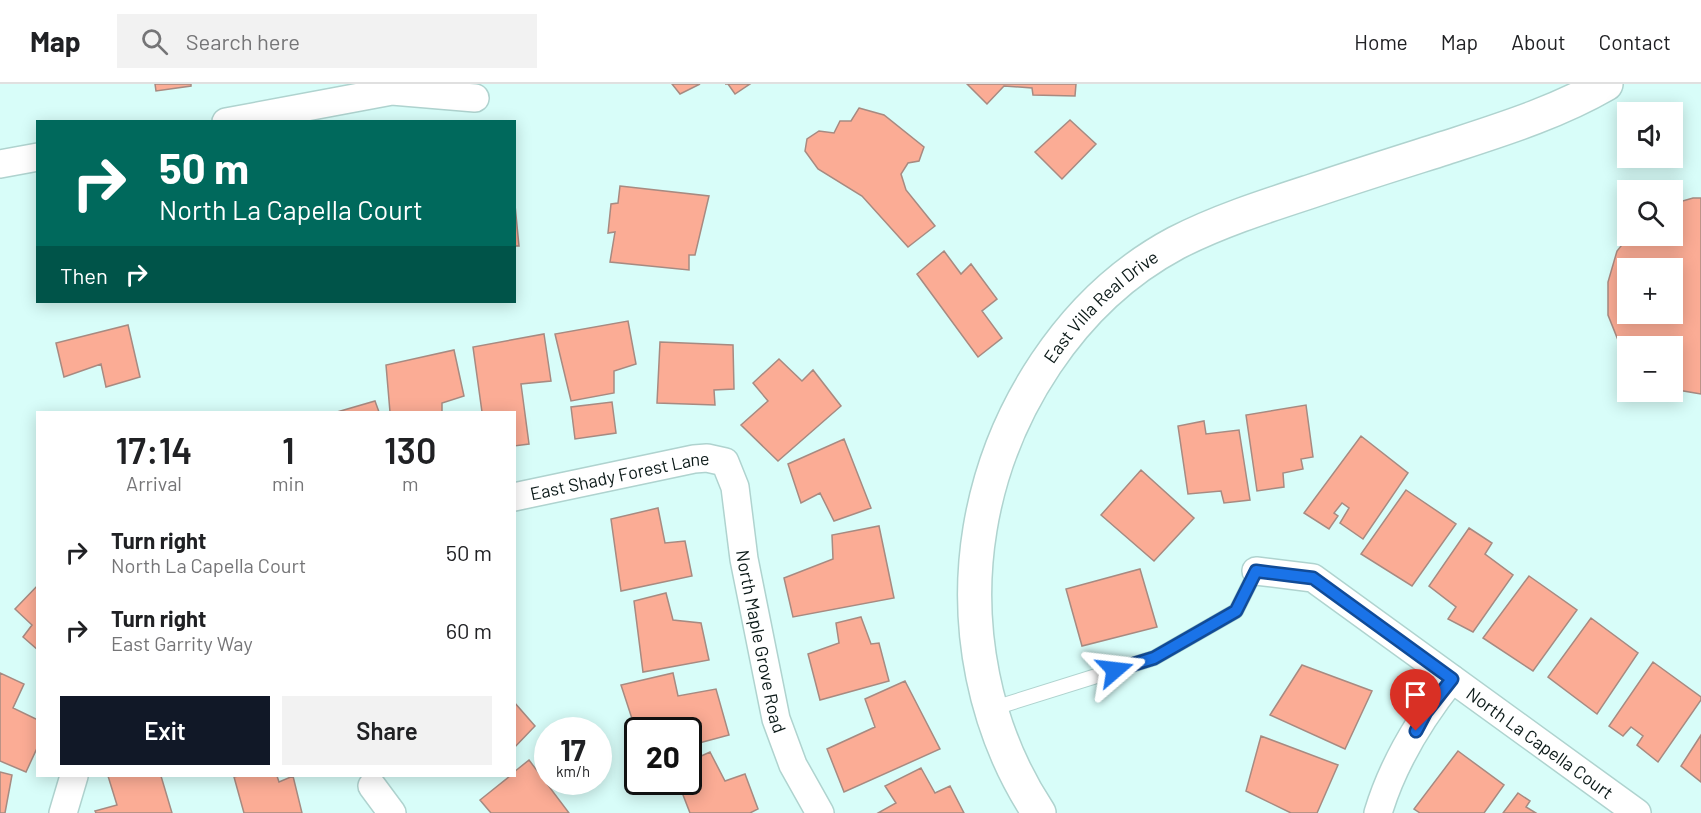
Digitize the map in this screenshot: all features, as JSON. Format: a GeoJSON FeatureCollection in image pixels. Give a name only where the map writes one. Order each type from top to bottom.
{"type":"FeatureCollection","features":[{"type":"Feature","properties":{"kind":"street","name":"East Villa Real Drive"},"geometry":{"type":"LineString","coordinates":[[1038,813],[1006,753],[991,709],[976,634],[974,597],[977,547],[984,507],[996,463],[1022,402],[1057,348],[1100,300],[1145,263],[1175,244],[1212,226],[1256,209],[1502,129],[1582,98],[1606,84]]}},
{"type":"Feature","properties":{"kind":"street"},"geometry":{"type":"LineString","coordinates":[[236,120],[392,90],[476,98]]}},
{"type":"Feature","properties":{"kind":"street"},"geometry":{"type":"LineString","coordinates":[[0,164],[36,157]]}},
{"type":"Feature","properties":{"kind":"street","name":"East Shady Forest Lane"},"geometry":{"type":"LineString","coordinates":[[516,497],[694,459],[716,459],[725,462]]}},
{"type":"Feature","properties":{"kind":"street","name":"North Maple Grove Road"},"geometry":{"type":"LineString","coordinates":[[725,462],[735,487],[744,560],[776,719],[793,765],[820,813]]}},
{"type":"Feature","properties":{"kind":"street","name":"North La Capella Court"},"geometry":{"type":"LineString","coordinates":[[1256,571],[1313,578],[1637,813]]}},
{"type":"Feature","properties":{"kind":"street"},"geometry":{"type":"LineString","coordinates":[[1378,813],[1394,770],[1426,712],[1452,679]]}},
{"type":"Feature","properties":{"kind":"street"},"geometry":{"type":"LineString","coordinates":[[63,813],[74,777]]}},
{"type":"Feature","properties":{"kind":"street"},"geometry":{"type":"LineString","coordinates":[[372,786],[392,813]]}},
{"type":"Feature","properties":{"kind":"lane"},"geometry":{"type":"LineString","coordinates":[[991,709],[1154,658],[1236,611],[1256,571]]}},
{"type":"Feature","properties":{"kind":"building"},"geometry":{"type":"Polygon","coordinates":[[[155,84],[191,84],[191,86],[156,91],[155,84]]]}},
{"type":"Feature","properties":{"kind":"building"},"geometry":{"type":"Polygon","coordinates":[[[672,84],[700,84],[680,94],[672,84]]]}},
{"type":"Feature","properties":{"kind":"building"},"geometry":{"type":"Polygon","coordinates":[[[728,84],[750,84],[735,94],[728,84]]]}},
{"type":"Feature","properties":{"kind":"building"},"geometry":{"type":"Polygon","coordinates":[[[967,84],[1076,84],[1075,96],[1033,95],[1032,88],[1004,86],[987,104],[967,84]]]}},
{"type":"Feature","properties":{"kind":"building"},"geometry":{"type":"Polygon","coordinates":[[[859,108],[884,115],[924,147],[919,161],[908,163],[901,174],[906,190],[935,226],[908,247],[862,196],[818,169],[805,151],[807,139],[819,131],[834,133],[840,121],[851,121],[859,108]]]}},
{"type":"Feature","properties":{"kind":"building"},"geometry":{"type":"Polygon","coordinates":[[[1070,120],[1096,144],[1062,179],[1035,152],[1070,120]]]}},
{"type":"Feature","properties":{"kind":"building"},"geometry":{"type":"Polygon","coordinates":[[[620,186],[709,196],[695,255],[689,255],[689,270],[610,262],[615,232],[608,233],[611,204],[618,203],[620,186]]]}},
{"type":"Feature","properties":{"kind":"building"},"geometry":{"type":"Polygon","coordinates":[[[1701,198],[1701,394],[1683,391],[1683,336],[1617,338],[1608,315],[1608,282],[1617,251],[1621,246],[1683,246],[1683,201],[1701,198]]]}},
{"type":"Feature","properties":{"kind":"building"},"geometry":{"type":"Polygon","coordinates":[[[516,215],[519,246],[516,246],[516,215]]]}},
{"type":"Feature","properties":{"kind":"building"},"geometry":{"type":"Polygon","coordinates":[[[944,251],[961,274],[971,264],[997,299],[982,311],[1002,338],[978,357],[917,274],[944,251]]]}},
{"type":"Feature","properties":{"kind":"building"},"geometry":{"type":"Polygon","coordinates":[[[628,321],[636,364],[614,371],[614,393],[571,401],[555,334],[628,321]]]}},
{"type":"Feature","properties":{"kind":"building"},"geometry":{"type":"Polygon","coordinates":[[[128,325],[140,377],[106,387],[101,364],[64,377],[56,343],[128,325]]]}},
{"type":"Feature","properties":{"kind":"building"},"geometry":{"type":"Polygon","coordinates":[[[544,334],[551,381],[521,384],[529,444],[516,446],[516,411],[482,411],[473,347],[544,334]]]}},
{"type":"Feature","properties":{"kind":"building"},"geometry":{"type":"Polygon","coordinates":[[[660,342],[733,345],[734,389],[714,390],[715,405],[657,403],[660,342]]]}},
{"type":"Feature","properties":{"kind":"building"},"geometry":{"type":"Polygon","coordinates":[[[454,350],[464,396],[442,403],[442,411],[390,411],[386,365],[454,350]]]}},
{"type":"Feature","properties":{"kind":"building"},"geometry":{"type":"Polygon","coordinates":[[[779,359],[802,381],[813,370],[841,406],[778,461],[741,425],[768,401],[753,383],[779,359]]]}},
{"type":"Feature","properties":{"kind":"building"},"geometry":{"type":"Polygon","coordinates":[[[375,401],[379,411],[340,411],[375,401]]]}},
{"type":"Feature","properties":{"kind":"building"},"geometry":{"type":"Polygon","coordinates":[[[612,402],[616,433],[575,439],[571,407],[612,402]]]}},
{"type":"Feature","properties":{"kind":"building"},"geometry":{"type":"Polygon","coordinates":[[[1306,405],[1313,457],[1301,459],[1303,469],[1283,473],[1284,487],[1257,491],[1246,415],[1306,405]]]}},
{"type":"Feature","properties":{"kind":"building"},"geometry":{"type":"Polygon","coordinates":[[[1204,421],[1206,434],[1239,430],[1250,500],[1224,503],[1221,491],[1188,494],[1178,426],[1204,421]]]}},
{"type":"Feature","properties":{"kind":"building"},"geometry":{"type":"Polygon","coordinates":[[[1361,436],[1408,473],[1363,539],[1340,523],[1349,508],[1342,503],[1334,513],[1338,516],[1329,529],[1304,513],[1361,436]]]}},
{"type":"Feature","properties":{"kind":"building"},"geometry":{"type":"Polygon","coordinates":[[[844,439],[871,508],[834,521],[820,493],[801,503],[788,464],[844,439]]]}},
{"type":"Feature","properties":{"kind":"building"},"geometry":{"type":"Polygon","coordinates":[[[1141,470],[1194,518],[1154,561],[1101,515],[1141,470]]]}},
{"type":"Feature","properties":{"kind":"building"},"geometry":{"type":"Polygon","coordinates":[[[1406,490],[1456,524],[1412,586],[1361,554],[1406,490]]]}},
{"type":"Feature","properties":{"kind":"building"},"geometry":{"type":"Polygon","coordinates":[[[658,508],[665,543],[685,541],[692,576],[621,591],[611,519],[658,508]]]}},
{"type":"Feature","properties":{"kind":"building"},"geometry":{"type":"Polygon","coordinates":[[[879,526],[894,598],[793,617],[784,578],[833,559],[832,535],[879,526]]]}},
{"type":"Feature","properties":{"kind":"building"},"geometry":{"type":"Polygon","coordinates":[[[1469,528],[1492,543],[1485,554],[1513,575],[1473,632],[1448,619],[1456,607],[1429,586],[1469,528]]]}},
{"type":"Feature","properties":{"kind":"building"},"geometry":{"type":"Polygon","coordinates":[[[1140,569],[1157,627],[1082,646],[1066,589],[1140,569]]]}},
{"type":"Feature","properties":{"kind":"building"},"geometry":{"type":"Polygon","coordinates":[[[1529,576],[1577,610],[1533,671],[1483,638],[1529,576]]]}},
{"type":"Feature","properties":{"kind":"building"},"geometry":{"type":"Polygon","coordinates":[[[36,587],[36,648],[23,637],[32,625],[15,609],[36,587]]]}},
{"type":"Feature","properties":{"kind":"building"},"geometry":{"type":"Polygon","coordinates":[[[666,593],[673,620],[701,623],[709,660],[643,672],[634,601],[666,593]]]}},
{"type":"Feature","properties":{"kind":"building"},"geometry":{"type":"Polygon","coordinates":[[[861,617],[871,644],[879,643],[889,681],[820,700],[808,654],[839,643],[836,623],[861,617]]]}},
{"type":"Feature","properties":{"kind":"building"},"geometry":{"type":"Polygon","coordinates":[[[1591,618],[1638,653],[1597,714],[1548,677],[1591,618]]]}},
{"type":"Feature","properties":{"kind":"building"},"geometry":{"type":"Polygon","coordinates":[[[1653,662],[1701,697],[1658,762],[1637,745],[1643,736],[1631,727],[1623,736],[1609,726],[1653,662]]]}},
{"type":"Feature","properties":{"kind":"building"},"geometry":{"type":"Polygon","coordinates":[[[1302,665],[1372,691],[1345,749],[1270,715],[1302,665]]]}},
{"type":"Feature","properties":{"kind":"building"},"geometry":{"type":"Polygon","coordinates":[[[0,673],[24,684],[13,708],[36,719],[36,750],[26,772],[0,761],[0,673]]]}},
{"type":"Feature","properties":{"kind":"building"},"geometry":{"type":"Polygon","coordinates":[[[673,673],[678,696],[716,689],[729,735],[702,742],[702,717],[631,717],[621,685],[673,673]]]}},
{"type":"Feature","properties":{"kind":"building"},"geometry":{"type":"Polygon","coordinates":[[[905,681],[940,749],[844,792],[827,749],[875,727],[865,699],[905,681]]]}},
{"type":"Feature","properties":{"kind":"building"},"geometry":{"type":"Polygon","coordinates":[[[516,704],[534,727],[516,746],[516,704]]]}},
{"type":"Feature","properties":{"kind":"building"},"geometry":{"type":"Polygon","coordinates":[[[1701,735],[1701,782],[1681,766],[1701,735]]]}},
{"type":"Feature","properties":{"kind":"building"},"geometry":{"type":"Polygon","coordinates":[[[1261,736],[1338,765],[1317,813],[1291,813],[1246,791],[1261,736]]]}},
{"type":"Feature","properties":{"kind":"building"},"geometry":{"type":"Polygon","coordinates":[[[1458,751],[1504,785],[1484,813],[1420,813],[1414,809],[1458,751]]]}},
{"type":"Feature","properties":{"kind":"building"},"geometry":{"type":"Polygon","coordinates":[[[710,752],[725,781],[745,774],[758,809],[750,813],[690,813],[683,795],[702,795],[702,756],[710,752]]]}},
{"type":"Feature","properties":{"kind":"building"},"geometry":{"type":"Polygon","coordinates":[[[529,760],[534,767],[534,795],[555,795],[569,813],[491,813],[480,800],[509,777],[516,777],[516,770],[529,760]]]}},
{"type":"Feature","properties":{"kind":"building"},"geometry":{"type":"Polygon","coordinates":[[[921,768],[935,793],[950,786],[964,813],[878,813],[896,803],[885,786],[921,768]]]}},
{"type":"Feature","properties":{"kind":"building"},"geometry":{"type":"Polygon","coordinates":[[[0,772],[12,775],[5,813],[0,813],[0,772]]]}},
{"type":"Feature","properties":{"kind":"building"},"geometry":{"type":"Polygon","coordinates":[[[108,777],[161,777],[172,813],[96,813],[95,811],[117,805],[108,777]]]}},
{"type":"Feature","properties":{"kind":"building"},"geometry":{"type":"Polygon","coordinates":[[[234,777],[277,777],[279,782],[293,777],[302,813],[244,813],[234,777]]]}},
{"type":"Feature","properties":{"kind":"building"},"geometry":{"type":"Polygon","coordinates":[[[1518,793],[1530,801],[1526,807],[1536,813],[1503,813],[1518,793]]]}},
{"type":"Feature","properties":{"kind":"route"},"geometry":{"type":"LineString","coordinates":[[1115,670],[1154,658],[1236,611],[1256,571],[1313,578],[1452,679],[1426,712],[1416,731]]}}]}
